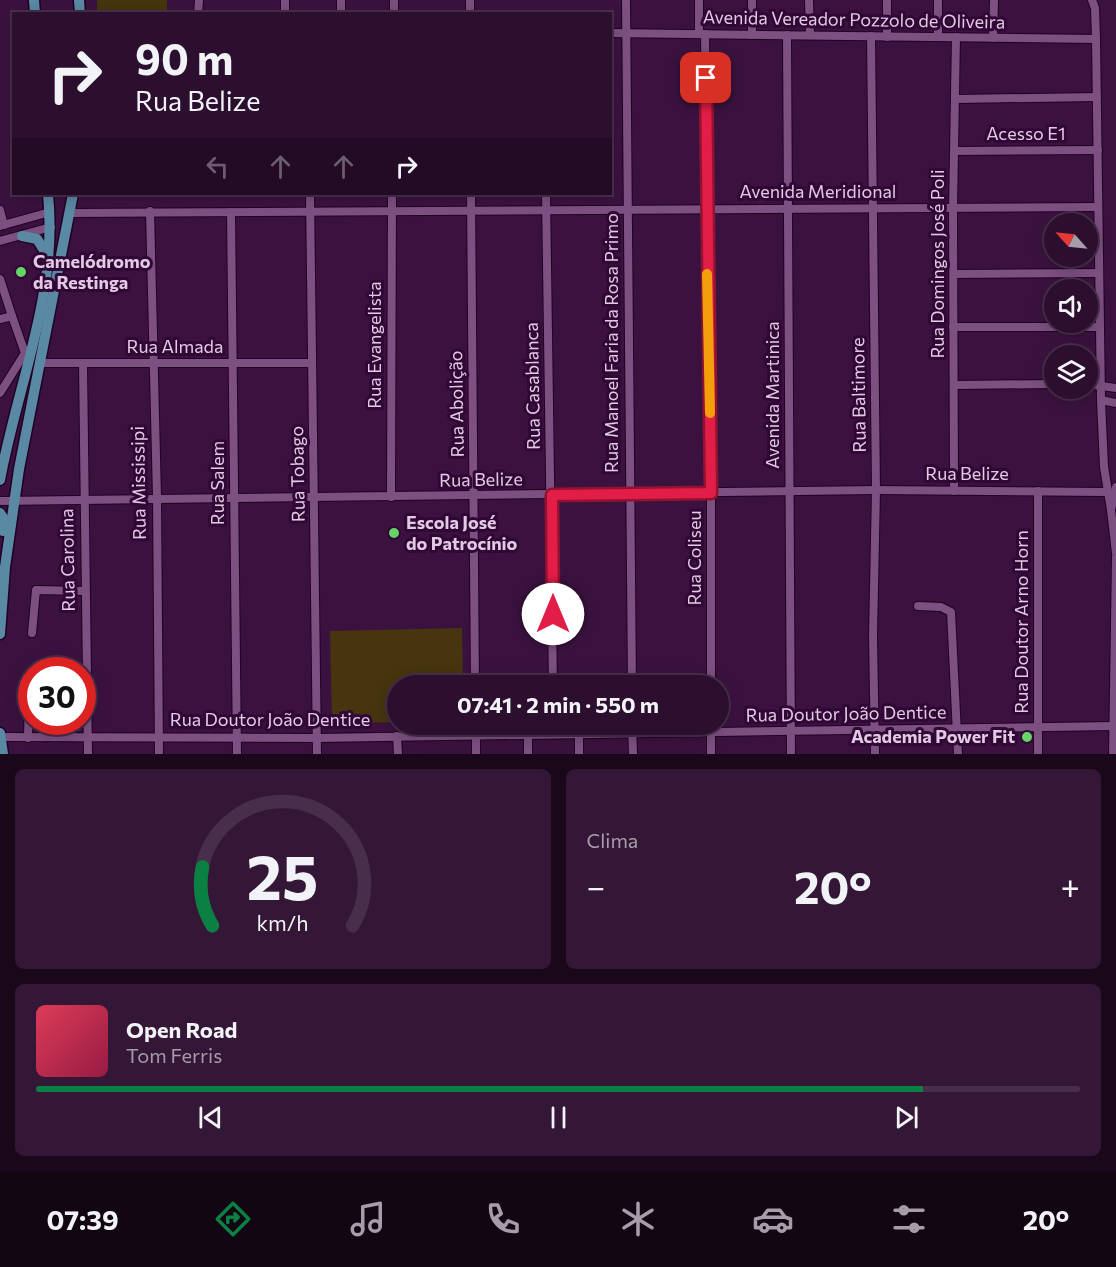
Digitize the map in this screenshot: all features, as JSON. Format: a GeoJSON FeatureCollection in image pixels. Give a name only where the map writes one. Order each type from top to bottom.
{"type":"FeatureCollection","features":[{"type":"Feature","properties":{"kind":"main road"},"geometry":{"type":"LineString","coordinates":[[0,480],[3,448],[47,286],[51,227],[48,195]]}},
{"type":"Feature","properties":{"kind":"main road"},"geometry":{"type":"LineString","coordinates":[[0,634],[13,502],[73,195]]}},
{"type":"Feature","properties":{"kind":"main road"},"geometry":{"type":"LineString","coordinates":[[51,227],[70,213]]}},
{"type":"Feature","properties":{"kind":"main road"},"geometry":{"type":"LineString","coordinates":[[22,236],[37,239],[46,250],[48,258]]}},
{"type":"Feature","properties":{"kind":"main road"},"geometry":{"type":"LineString","coordinates":[[0,513],[4,519],[2,546],[5,567]]}},
{"type":"Feature","properties":{"kind":"main road"},"geometry":{"type":"LineString","coordinates":[[0,735],[3,754]]}},
{"type":"Feature","properties":{"kind":"street","name":"Rua Manoel Faria da Rosa Primo"},"geometry":{"type":"LineString","coordinates":[[626,0],[632,675]]}},
{"type":"Feature","properties":{"kind":"street","name":"Rua Coliseu"},"geometry":{"type":"LineString","coordinates":[[699,0],[702,34],[706,209],[711,493],[711,675]]}},
{"type":"Feature","properties":{"kind":"street"},"geometry":{"type":"LineString","coordinates":[[752,0],[752,35]]}},
{"type":"Feature","properties":{"kind":"street"},"geometry":{"type":"LineString","coordinates":[[809,0],[810,35]]}},
{"type":"Feature","properties":{"kind":"street"},"geometry":{"type":"LineString","coordinates":[[887,0],[887,37]]}},
{"type":"Feature","properties":{"kind":"street"},"geometry":{"type":"LineString","coordinates":[[938,0],[938,37]]}},
{"type":"Feature","properties":{"kind":"street"},"geometry":{"type":"LineString","coordinates":[[993,38],[994,0]]}},
{"type":"Feature","properties":{"kind":"street"},"geometry":{"type":"LineString","coordinates":[[1092,0],[1095,8],[1096,39],[1100,383],[1107,492],[1116,555],[1113,754]]}},
{"type":"Feature","properties":{"kind":"street","name":"Avenida Vereador Pozzolo de Oliveira"},"geometry":{"type":"LineString","coordinates":[[612,33],[1096,39]]}},
{"type":"Feature","properties":{"kind":"street","name":"Avenida Martinica"},"geometry":{"type":"LineString","coordinates":[[787,35],[791,754]]}},
{"type":"Feature","properties":{"kind":"street","name":"Rua Baltimore"},"geometry":{"type":"LineString","coordinates":[[871,36],[876,490],[873,636],[875,754]]}},
{"type":"Feature","properties":{"kind":"street","name":"Rua Domingos José Poli"},"geometry":{"type":"LineString","coordinates":[[954,491],[956,385],[953,209],[956,37]]}},
{"type":"Feature","properties":{"kind":"street"},"geometry":{"type":"LineString","coordinates":[[956,99],[1097,97]]}},
{"type":"Feature","properties":{"kind":"street","name":"Acesso E1"},"geometry":{"type":"LineString","coordinates":[[954,151],[1098,150]]}},
{"type":"Feature","properties":{"kind":"street","name":"Rua Tobago"},"geometry":{"type":"LineString","coordinates":[[310,195],[317,754]]}},
{"type":"Feature","properties":{"kind":"street","name":"Rua Evangelista"},"geometry":{"type":"LineString","coordinates":[[391,497],[392,195]]}},
{"type":"Feature","properties":{"kind":"street","name":"Rua Abolição"},"geometry":{"type":"LineString","coordinates":[[471,195],[475,675]]}},
{"type":"Feature","properties":{"kind":"street","name":"Rua Casablanca"},"geometry":{"type":"LineString","coordinates":[[546,195],[554,675]]}},
{"type":"Feature","properties":{"kind":"street","name":"Avenida Meridional"},"geometry":{"type":"LineString","coordinates":[[70,213],[1098,207]]}},
{"type":"Feature","properties":{"kind":"street"},"geometry":{"type":"LineString","coordinates":[[0,210],[2,225],[50,212]]}},
{"type":"Feature","properties":{"kind":"street","name":"Rua Mississipi"},"geometry":{"type":"LineString","coordinates":[[150,211],[157,498],[159,754]]}},
{"type":"Feature","properties":{"kind":"street","name":"Rua Salem"},"geometry":{"type":"LineString","coordinates":[[231,212],[237,754]]}},
{"type":"Feature","properties":{"kind":"street"},"geometry":{"type":"LineString","coordinates":[[0,241],[51,227]]}},
{"type":"Feature","properties":{"kind":"street"},"geometry":{"type":"LineString","coordinates":[[954,274],[1098,273]]}},
{"type":"Feature","properties":{"kind":"street"},"geometry":{"type":"LineString","coordinates":[[0,279],[12,316],[28,353],[0,393]]}},
{"type":"Feature","properties":{"kind":"street"},"geometry":{"type":"LineString","coordinates":[[0,319],[12,316]]}},
{"type":"Feature","properties":{"kind":"street"},"geometry":{"type":"LineString","coordinates":[[954,327],[1099,327]]}},
{"type":"Feature","properties":{"kind":"street","name":"Rua Almada"},"geometry":{"type":"LineString","coordinates":[[39,363],[311,363]]}},
{"type":"Feature","properties":{"kind":"street","name":"Rua Carolina"},"geometry":{"type":"LineString","coordinates":[[83,364],[88,754]]}},
{"type":"Feature","properties":{"kind":"street"},"geometry":{"type":"LineString","coordinates":[[1100,383],[1116,388]]}},
{"type":"Feature","properties":{"kind":"street"},"geometry":{"type":"LineString","coordinates":[[956,385],[1044,384]]}},
{"type":"Feature","properties":{"kind":"street"},"geometry":{"type":"LineString","coordinates":[[1101,400],[1116,403]]}},
{"type":"Feature","properties":{"kind":"street"},"geometry":{"type":"LineString","coordinates":[[1111,510],[1116,487]]}},
{"type":"Feature","properties":{"kind":"street","name":"Rua Belize"},"geometry":{"type":"LineString","coordinates":[[0,501],[475,497],[876,490],[1107,492]]}},
{"type":"Feature","properties":{"kind":"street","name":"Rua Doutor Arno Horn"},"geometry":{"type":"LineString","coordinates":[[1038,491],[1038,754]]}},
{"type":"Feature","properties":{"kind":"street"},"geometry":{"type":"LineString","coordinates":[[32,633],[36,590],[85,591]]}},
{"type":"Feature","properties":{"kind":"street"},"geometry":{"type":"LineString","coordinates":[[918,606],[941,607],[951,612],[952,670],[958,754]]}},
{"type":"Feature","properties":{"kind":"street","name":"Rua Doutor João Dentice"},"geometry":{"type":"LineString","coordinates":[[729,729],[791,733],[1115,726]]}},
{"type":"Feature","properties":{"kind":"street","name":"Rua Doutor João Dentice"},"geometry":{"type":"LineString","coordinates":[[0,735],[28,738],[88,736],[317,738],[476,735]]}},
{"type":"Feature","properties":{"kind":"street"},"geometry":{"type":"LineString","coordinates":[[476,735],[476,754]]}},
{"type":"Feature","properties":{"kind":"street"},"geometry":{"type":"LineString","coordinates":[[528,735],[528,754]]}},
{"type":"Feature","properties":{"kind":"street"},"geometry":{"type":"LineString","coordinates":[[579,735],[579,754]]}},
{"type":"Feature","properties":{"kind":"street"},"geometry":{"type":"LineString","coordinates":[[632,735],[633,754]]}},
{"type":"Feature","properties":{"kind":"street"},"geometry":{"type":"LineString","coordinates":[[711,735],[711,754]]}},
{"type":"Feature","properties":{"kind":"street"},"geometry":{"type":"LineString","coordinates":[[397,736],[398,754]]}},
{"type":"Feature","properties":{"kind":"shaded area"},"geometry":{"type":"Polygon","coordinates":[[[97,0],[167,0],[167,12],[97,12],[97,0]]]}},
{"type":"Feature","properties":{"kind":"shaded area"},"geometry":{"type":"Polygon","coordinates":[[[462,628],[463,675],[387,675],[387,722],[332,724],[330,631],[462,628]]]}},
{"type":"Feature","properties":{"kind":"slow traffic"},"geometry":{"type":"LineString","coordinates":[[707,274],[710,413]]}},
{"type":"Feature","properties":{"kind":"place","name":"Camelódromo da Restinga"},"geometry":{"type":"Point","coordinates":[21,272]}},
{"type":"Feature","properties":{"kind":"place","name":"Escola José do Patrocínio"},"geometry":{"type":"Point","coordinates":[394,533]}},
{"type":"Feature","properties":{"kind":"place","name":"Academia Power Fit"},"geometry":{"type":"Point","coordinates":[1027,737]}},
{"type":"Feature","properties":{"kind":"route"},"geometry":{"type":"LineString","coordinates":[[553,614],[552,495],[711,493],[706,78]]}}]}
